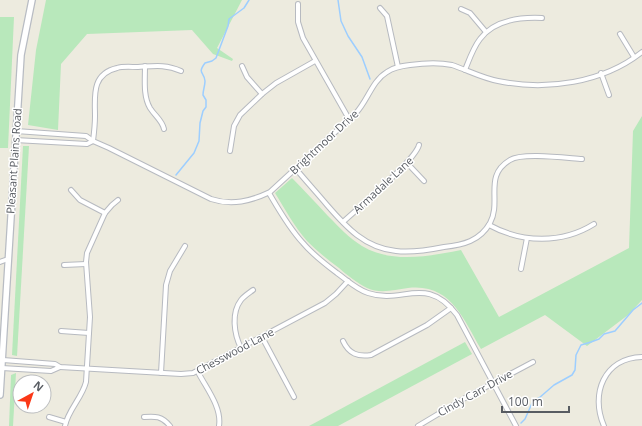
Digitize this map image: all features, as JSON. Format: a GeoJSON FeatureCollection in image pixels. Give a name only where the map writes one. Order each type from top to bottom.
{"type":"FeatureCollection","features":[{"type":"Feature","properties":{"kind":"street","name":"Pleasant Plains Road"},"geometry":{"type":"LineString","coordinates":[[0,395],[21,55],[32,0]]}},
{"type":"Feature","properties":{"kind":"street"},"geometry":{"type":"LineString","coordinates":[[298,4],[298,22],[300,31],[315,61],[349,120]]}},
{"type":"Feature","properties":{"kind":"street"},"geometry":{"type":"LineString","coordinates":[[380,8],[387,16],[398,67]]}},
{"type":"Feature","properties":{"kind":"street"},"geometry":{"type":"LineString","coordinates":[[461,9],[470,13],[486,32]]}},
{"type":"Feature","properties":{"kind":"street"},"geometry":{"type":"LineString","coordinates":[[465,70],[476,45],[486,32],[498,25],[512,20],[542,18]]}},
{"type":"Feature","properties":{"kind":"street"},"geometry":{"type":"LineString","coordinates":[[620,34],[634,57]]}},
{"type":"Feature","properties":{"kind":"street","name":"Brightmoor Drive"},"geometry":{"type":"LineString","coordinates":[[16,131],[86,136],[93,141],[202,195],[214,200],[241,202],[253,200],[269,193],[349,120],[363,104],[380,76],[398,67],[433,63],[451,65],[498,81],[528,85],[564,83],[601,74],[642,52]]}},
{"type":"Feature","properties":{"kind":"street"},"geometry":{"type":"LineString","coordinates":[[230,151],[233,133],[238,119],[262,94],[283,78],[315,61]]}},
{"type":"Feature","properties":{"kind":"street"},"geometry":{"type":"LineString","coordinates":[[15,140],[87,144],[93,141],[95,115],[94,93],[100,79],[108,72],[116,68],[167,65],[181,71]]}},
{"type":"Feature","properties":{"kind":"street"},"geometry":{"type":"LineString","coordinates":[[145,66],[147,100],[150,108],[161,121],[164,130]]}},
{"type":"Feature","properties":{"kind":"street"},"geometry":{"type":"LineString","coordinates":[[242,66],[247,78],[262,94]]}},
{"type":"Feature","properties":{"kind":"street"},"geometry":{"type":"LineString","coordinates":[[601,74],[609,95]]}},
{"type":"Feature","properties":{"kind":"street","name":"Armadale Lane"},"geometry":{"type":"LineString","coordinates":[[343,222],[407,163],[417,152],[419,145]]}},
{"type":"Feature","properties":{"kind":"street"},"geometry":{"type":"LineString","coordinates":[[296,169],[354,233],[372,245],[387,250],[403,251],[433,249],[469,242],[481,234],[492,219],[495,178],[503,165],[510,160],[520,156],[582,159]]}},
{"type":"Feature","properties":{"kind":"street"},"geometry":{"type":"LineString","coordinates":[[407,163],[424,181]]}},
{"type":"Feature","properties":{"kind":"street"},"geometry":{"type":"LineString","coordinates":[[71,190],[80,200],[105,213]]}},
{"type":"Feature","properties":{"kind":"street"},"geometry":{"type":"LineString","coordinates":[[269,193],[292,230],[303,244],[317,257],[363,291],[379,296],[413,293],[431,295],[443,300],[452,308],[516,426]]}},
{"type":"Feature","properties":{"kind":"street"},"geometry":{"type":"LineString","coordinates":[[49,417],[66,424],[84,389],[87,369],[90,306],[86,264],[88,250],[105,213],[118,200]]}},
{"type":"Feature","properties":{"kind":"street"},"geometry":{"type":"LineString","coordinates":[[489,224],[504,232],[527,238],[542,239],[560,238],[582,231],[594,224]]}},
{"type":"Feature","properties":{"kind":"street"},"geometry":{"type":"LineString","coordinates":[[521,269],[527,238]]}},
{"type":"Feature","properties":{"kind":"street"},"geometry":{"type":"LineString","coordinates":[[161,373],[166,285],[170,270],[185,246]]}},
{"type":"Feature","properties":{"kind":"street"},"geometry":{"type":"LineString","coordinates":[[0,262],[8,259]]}},
{"type":"Feature","properties":{"kind":"street"},"geometry":{"type":"LineString","coordinates":[[64,265],[86,264]]}},
{"type":"Feature","properties":{"kind":"street","name":"Chesswood Lane"},"geometry":{"type":"LineString","coordinates":[[3,360],[55,364],[60,367],[87,369],[188,374],[198,372],[325,303],[348,281]]}},
{"type":"Feature","properties":{"kind":"street"},"geometry":{"type":"LineString","coordinates":[[241,348],[237,341],[235,330],[236,311],[241,300],[253,290]]}},
{"type":"Feature","properties":{"kind":"street"},"geometry":{"type":"LineString","coordinates":[[343,341],[352,353],[361,356],[371,355],[427,325],[452,308]]}},
{"type":"Feature","properties":{"kind":"street"},"geometry":{"type":"LineString","coordinates":[[61,331],[89,333]]}},
{"type":"Feature","properties":{"kind":"street"},"geometry":{"type":"LineString","coordinates":[[262,337],[294,397]]}},
{"type":"Feature","properties":{"kind":"street"},"geometry":{"type":"LineString","coordinates":[[604,426],[598,401],[599,391],[603,382],[611,369],[620,362],[642,357]]}},
{"type":"Feature","properties":{"kind":"street","name":"Cindy Carr Drive"},"geometry":{"type":"LineString","coordinates":[[418,426],[437,414],[533,362]]}},
{"type":"Feature","properties":{"kind":"street","name":"Chesswood Lane"},"geometry":{"type":"LineString","coordinates":[[2,368],[51,371],[60,367]]}},
{"type":"Feature","properties":{"kind":"street"},"geometry":{"type":"LineString","coordinates":[[198,372],[218,411],[220,421],[219,426]]}},
{"type":"Feature","properties":{"kind":"street"},"geometry":{"type":"LineString","coordinates":[[144,417],[158,417],[170,426]]}},
{"type":"Feature","properties":{"kind":"green space"},"geometry":{"type":"Polygon","coordinates":[[[46,0],[242,0],[217,48],[233,59],[232,61],[213,54],[192,30],[87,34],[61,64],[58,130],[28,125],[36,50],[46,0]]]}},
{"type":"Feature","properties":{"kind":"green space"},"geometry":{"type":"Polygon","coordinates":[[[0,17],[14,17],[8,148],[0,148],[0,17]]]}},
{"type":"Feature","properties":{"kind":"green space"},"geometry":{"type":"Polygon","coordinates":[[[642,116],[642,300],[628,315],[587,346],[545,315],[481,349],[454,305],[435,291],[423,288],[408,288],[377,291],[367,288],[352,279],[307,241],[275,193],[292,178],[344,232],[357,243],[374,252],[398,257],[411,257],[461,250],[499,317],[629,248],[633,131],[642,116]]]}},
{"type":"Feature","properties":{"kind":"green space"},"geometry":{"type":"Polygon","coordinates":[[[23,146],[29,146],[17,356],[12,355],[23,146]]]}},
{"type":"Feature","properties":{"kind":"green space"},"geometry":{"type":"Polygon","coordinates":[[[465,342],[472,354],[338,426],[309,426],[465,342]]]}},
{"type":"Feature","properties":{"kind":"green space"},"geometry":{"type":"Polygon","coordinates":[[[11,375],[12,414],[14,414],[13,426],[9,426],[11,375]]]}},
{"type":"Feature","properties":{"kind":"waterway"},"geometry":{"type":"LineString","coordinates":[[176,175],[194,153],[199,141],[200,123],[203,111],[206,107],[206,100],[203,95],[205,81],[201,69],[205,63],[216,58],[228,26],[229,19],[244,8],[249,0]]}},
{"type":"Feature","properties":{"kind":"waterway"},"geometry":{"type":"LineString","coordinates":[[338,0],[341,21],[348,36],[362,57],[370,79]]}},
{"type":"Feature","properties":{"kind":"waterway"},"geometry":{"type":"LineString","coordinates":[[521,423],[525,419],[533,401],[539,398],[554,385],[572,375],[575,370],[576,355],[581,345],[599,339],[604,334],[615,331],[633,310],[642,303]]}}]}
